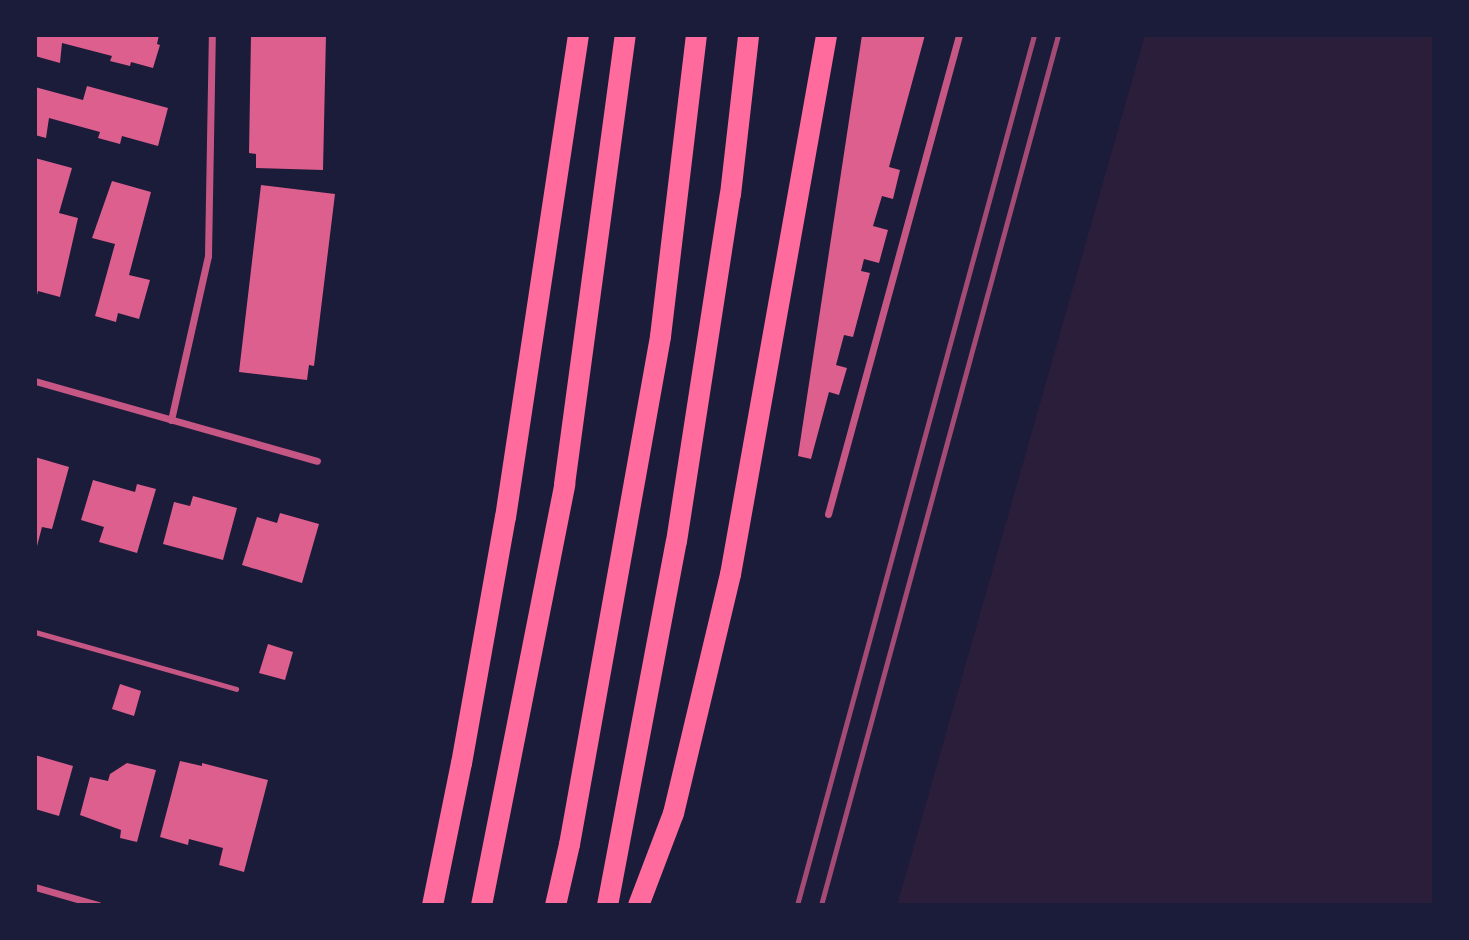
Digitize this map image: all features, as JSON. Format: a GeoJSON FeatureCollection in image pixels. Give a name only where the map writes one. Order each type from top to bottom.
{"type":"FeatureCollection","features":[{"type":"Feature","properties":{"kind":"highway"},"geometry":{"type":"LineString","coordinates":[[569,35],[572,84]]}},
{"type":"Feature","properties":{"kind":"highway"},"geometry":{"type":"LineString","coordinates":[[432,905],[461,763],[505,517],[578,35]]}},
{"type":"Feature","properties":{"kind":"highway"},"geometry":{"type":"LineString","coordinates":[[481,905],[564,484],[625,35]]}},
{"type":"Feature","properties":{"kind":"highway"},"geometry":{"type":"LineString","coordinates":[[555,905],[569,844],[660,336],[695,35]]}},
{"type":"Feature","properties":{"kind":"highway"},"geometry":{"type":"LineString","coordinates":[[607,905],[676,541],[730,194],[748,35]]}},
{"type":"Feature","properties":{"kind":"highway"},"geometry":{"type":"LineString","coordinates":[[638,905],[673,813],[730,574],[827,35]]}},
{"type":"Feature","properties":{"kind":"street"},"geometry":{"type":"LineString","coordinates":[[171,420],[208,256],[212,35]]}},
{"type":"Feature","properties":{"kind":"street"},"geometry":{"type":"LineString","coordinates":[[828,514],[959,35]]}},
{"type":"Feature","properties":{"kind":"street"},"geometry":{"type":"LineString","coordinates":[[35,381],[317,461]]}},
{"type":"Feature","properties":{"kind":"street"},"geometry":{"type":"LineString","coordinates":[[35,887],[98,905]]}},
{"type":"Feature","properties":{"kind":"lane"},"geometry":{"type":"LineString","coordinates":[[35,632],[236,689]]}},
{"type":"Feature","properties":{"kind":"shaded area"},"geometry":{"type":"Polygon","coordinates":[[[1145,35],[1434,35],[1434,905],[897,905],[1145,35]]]}},
{"type":"Feature","properties":{"kind":"building"},"geometry":{"type":"Polygon","coordinates":[[[35,35],[159,35],[157,44],[160,45],[153,68],[131,62],[130,66],[110,61],[112,56],[62,43],[60,63],[35,56],[35,35]]]}},
{"type":"Feature","properties":{"kind":"building"},"geometry":{"type":"Polygon","coordinates":[[[251,35],[326,35],[323,170],[256,168],[256,154],[249,153],[251,35]]]}},
{"type":"Feature","properties":{"kind":"building"},"geometry":{"type":"Polygon","coordinates":[[[862,35],[925,35],[889,167],[900,170],[893,199],[882,196],[873,226],[888,230],[879,263],[864,259],[861,271],[870,273],[853,337],[844,335],[836,365],[847,368],[839,395],[829,392],[811,459],[798,456],[862,35]]]}},
{"type":"Feature","properties":{"kind":"building"},"geometry":{"type":"Polygon","coordinates":[[[87,86],[168,108],[158,146],[122,136],[120,144],[98,138],[100,132],[49,118],[46,138],[35,135],[35,87],[83,100],[87,86]]]}},
{"type":"Feature","properties":{"kind":"building"},"geometry":{"type":"Polygon","coordinates":[[[35,158],[72,168],[59,213],[78,218],[60,297],[38,291],[36,299],[35,158]]]}},
{"type":"Feature","properties":{"kind":"building"},"geometry":{"type":"Polygon","coordinates":[[[112,181],[151,192],[129,275],[150,280],[139,319],[118,313],[116,322],[95,316],[115,244],[92,238],[112,181]]]}},
{"type":"Feature","properties":{"kind":"building"},"geometry":{"type":"Polygon","coordinates":[[[261,185],[335,194],[314,366],[309,365],[307,380],[239,372],[261,185]]]}},
{"type":"Feature","properties":{"kind":"building"},"geometry":{"type":"Polygon","coordinates":[[[35,457],[69,467],[52,529],[42,527],[36,550],[35,457]]]}},
{"type":"Feature","properties":{"kind":"building"},"geometry":{"type":"Polygon","coordinates":[[[93,480],[135,492],[137,484],[156,489],[137,553],[99,542],[104,527],[81,520],[93,480]]]}},
{"type":"Feature","properties":{"kind":"building"},"geometry":{"type":"Polygon","coordinates":[[[193,496],[237,508],[223,560],[163,544],[174,502],[190,506],[193,496]]]}},
{"type":"Feature","properties":{"kind":"building"},"geometry":{"type":"Polygon","coordinates":[[[280,513],[319,524],[302,583],[242,565],[257,517],[277,523],[280,513]]]}},
{"type":"Feature","properties":{"kind":"building"},"geometry":{"type":"Polygon","coordinates":[[[268,644],[293,652],[285,680],[259,673],[268,644]]]}},
{"type":"Feature","properties":{"kind":"building"},"geometry":{"type":"Polygon","coordinates":[[[120,684],[141,691],[134,716],[112,709],[120,684]]]}},
{"type":"Feature","properties":{"kind":"building"},"geometry":{"type":"Polygon","coordinates":[[[35,755],[73,766],[59,816],[35,809],[35,755]]]}},
{"type":"Feature","properties":{"kind":"building"},"geometry":{"type":"Polygon","coordinates":[[[180,761],[202,766],[202,763],[268,780],[244,872],[219,865],[223,848],[189,839],[188,845],[160,837],[180,761]]]}},
{"type":"Feature","properties":{"kind":"building"},"geometry":{"type":"Polygon","coordinates":[[[127,763],[156,770],[137,842],[120,838],[121,830],[80,815],[90,777],[108,781],[110,774],[127,763]]]}},
{"type":"Feature","properties":{"kind":"railway"},"geometry":{"type":"LineString","coordinates":[[797,905],[1034,35]]}},
{"type":"Feature","properties":{"kind":"railway"},"geometry":{"type":"LineString","coordinates":[[821,905],[1058,35]]}}]}
